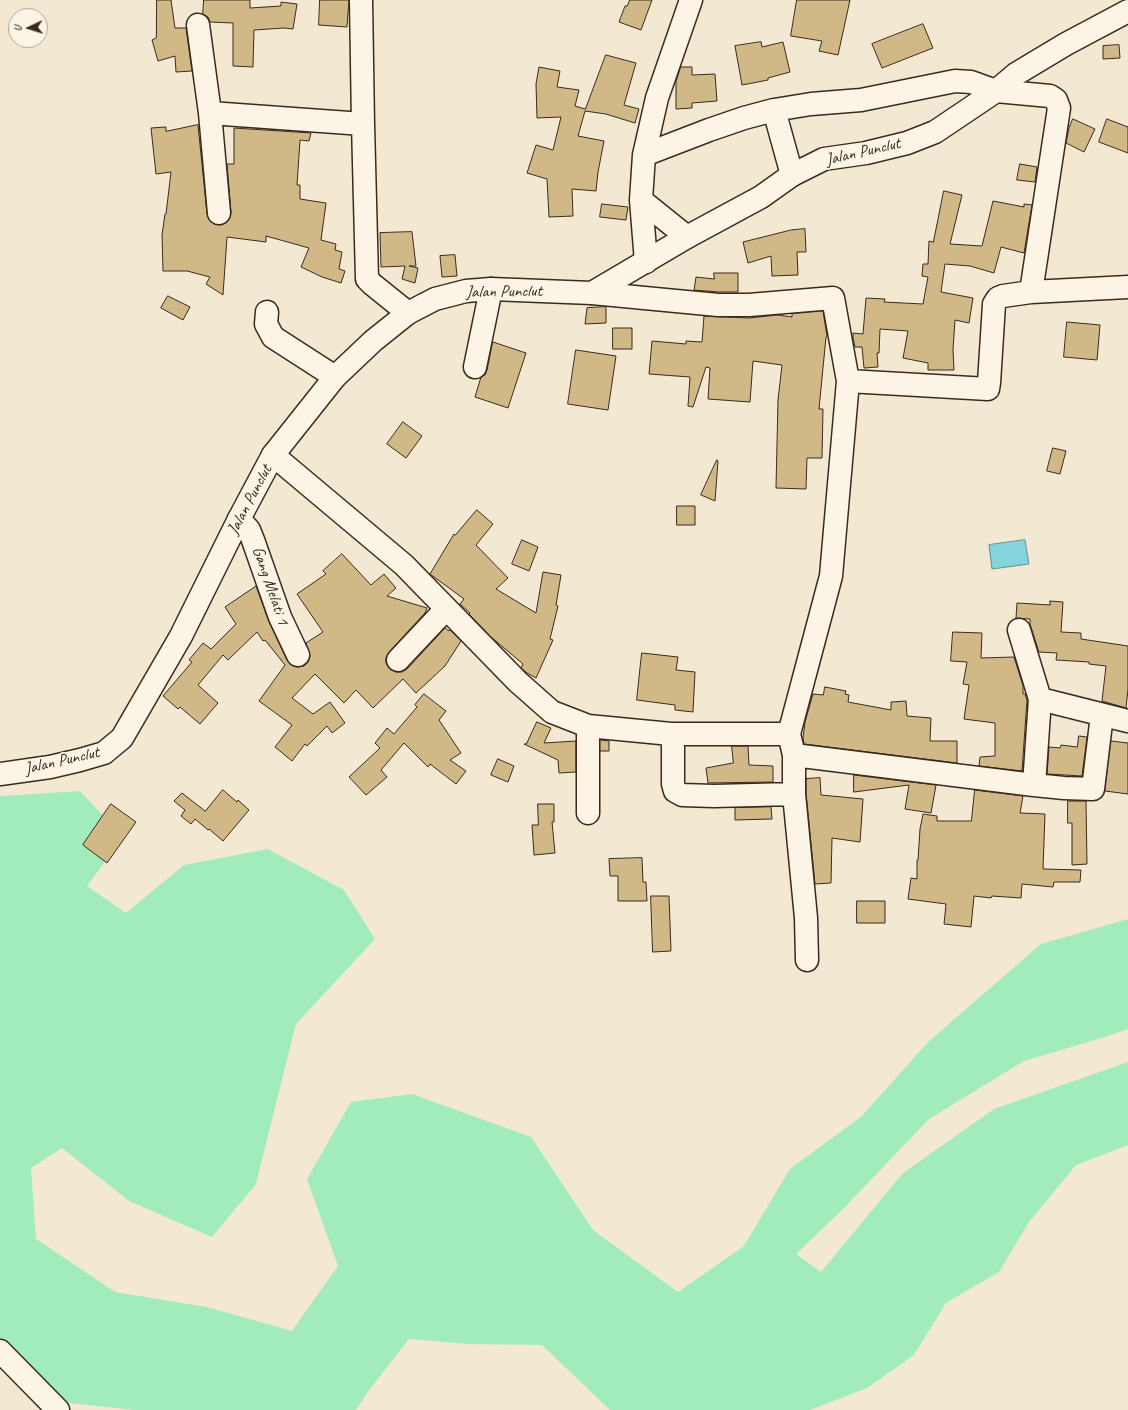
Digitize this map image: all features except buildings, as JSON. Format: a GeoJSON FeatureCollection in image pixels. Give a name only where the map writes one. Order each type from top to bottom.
{"type":"FeatureCollection","features":[{"type":"Feature","properties":{"kind":"street"},"geometry":{"type":"LineString","coordinates":[[361,0],[367,278],[372,284],[408,313]]}},
{"type":"Feature","properties":{"kind":"street"},"geometry":{"type":"LineString","coordinates":[[646,262],[642,200],[644,155],[657,98],[691,0]]}},
{"type":"Feature","properties":{"kind":"street","name":"Jalan Punclut"},"geometry":{"type":"LineString","coordinates":[[0,774],[50,767],[104,753],[122,738],[181,636],[239,519],[273,455],[335,377],[373,341],[408,313],[435,299],[466,291],[490,289],[592,293],[687,237],[761,197],[792,176],[824,159],[866,153],[907,143],[935,132],[996,91],[1016,74],[1066,44],[1128,12]]}},
{"type":"Feature","properties":{"kind":"street"},"geometry":{"type":"LineString","coordinates":[[198,25],[210,113],[219,213]]}},
{"type":"Feature","properties":{"kind":"street"},"geometry":{"type":"LineString","coordinates":[[644,155],[709,130],[774,110],[811,104],[861,100],[955,81],[971,82],[996,91],[1050,96],[1056,100],[1059,108],[1031,292]]}},
{"type":"Feature","properties":{"kind":"street"},"geometry":{"type":"LineString","coordinates":[[774,110],[792,176]]}},
{"type":"Feature","properties":{"kind":"street"},"geometry":{"type":"LineString","coordinates":[[210,113],[363,124]]}},
{"type":"Feature","properties":{"kind":"street"},"geometry":{"type":"LineString","coordinates":[[642,200],[687,237]]}},
{"type":"Feature","properties":{"kind":"street"},"geometry":{"type":"LineString","coordinates":[[848,381],[988,389],[990,383],[994,304],[998,298],[1031,292],[1128,287]]}},
{"type":"Feature","properties":{"kind":"street"},"geometry":{"type":"LineString","coordinates":[[475,367],[490,289]]}},
{"type":"Feature","properties":{"kind":"street"},"geometry":{"type":"LineString","coordinates":[[592,293],[718,305],[749,305],[833,298],[848,381],[831,576],[791,745],[794,794],[806,918],[807,960]]}},
{"type":"Feature","properties":{"kind":"street"},"geometry":{"type":"LineString","coordinates":[[267,312],[266,324],[273,336],[335,377]]}},
{"type":"Feature","properties":{"kind":"street"},"geometry":{"type":"LineString","coordinates":[[273,455],[404,565],[518,682],[552,712],[588,726],[791,745],[1034,785],[1093,789],[1102,715]]}},
{"type":"Feature","properties":{"kind":"street","name":"Gang Melati 1"},"geometry":{"type":"LineString","coordinates":[[239,519],[249,530],[280,617],[298,656]]}},
{"type":"Feature","properties":{"kind":"street"},"geometry":{"type":"LineString","coordinates":[[398,660],[446,609]]}},
{"type":"Feature","properties":{"kind":"street"},"geometry":{"type":"LineString","coordinates":[[1019,630],[1040,699],[1034,785]]}},
{"type":"Feature","properties":{"kind":"street"},"geometry":{"type":"LineString","coordinates":[[1040,699],[1128,720]]}},
{"type":"Feature","properties":{"kind":"street"},"geometry":{"type":"LineString","coordinates":[[588,726],[588,813]]}},
{"type":"Feature","properties":{"kind":"street"},"geometry":{"type":"LineString","coordinates":[[671,734],[673,742],[673,784],[675,791],[682,795],[714,796],[794,794]]}},
{"type":"Feature","properties":{"kind":"street"},"geometry":{"type":"LineString","coordinates":[[0,1351],[58,1410]]}},
{"type":"Feature","properties":{"kind":"green space"},"geometry":{"type":"Polygon","coordinates":[[[80,791],[123,837],[87,886],[126,913],[184,865],[268,849],[344,890],[375,939],[296,1024],[256,1184],[212,1237],[129,1201],[62,1148],[31,1168],[36,1239],[115,1292],[207,1307],[292,1331],[338,1266],[307,1179],[351,1102],[412,1094],[531,1137],[593,1230],[678,1292],[744,1246],[790,1169],[862,1116],[928,1042],[1041,944],[1128,919],[1128,1029],[1024,1061],[929,1119],[843,1209],[796,1254],[821,1272],[903,1173],[994,1109],[1128,1062],[1128,1145],[1076,1165],[1029,1222],[999,1272],[946,1303],[914,1355],[867,1388],[810,1410],[610,1410],[542,1345],[468,1344],[409,1339],[367,1393],[356,1410],[134,1410],[32,1399],[0,1364],[0,796],[80,791]]]}},
{"type":"Feature","properties":{"kind":"water"},"geometry":{"type":"Polygon","coordinates":[[[1025,540],[1029,564],[992,569],[989,545],[1025,540]]]}}]}
